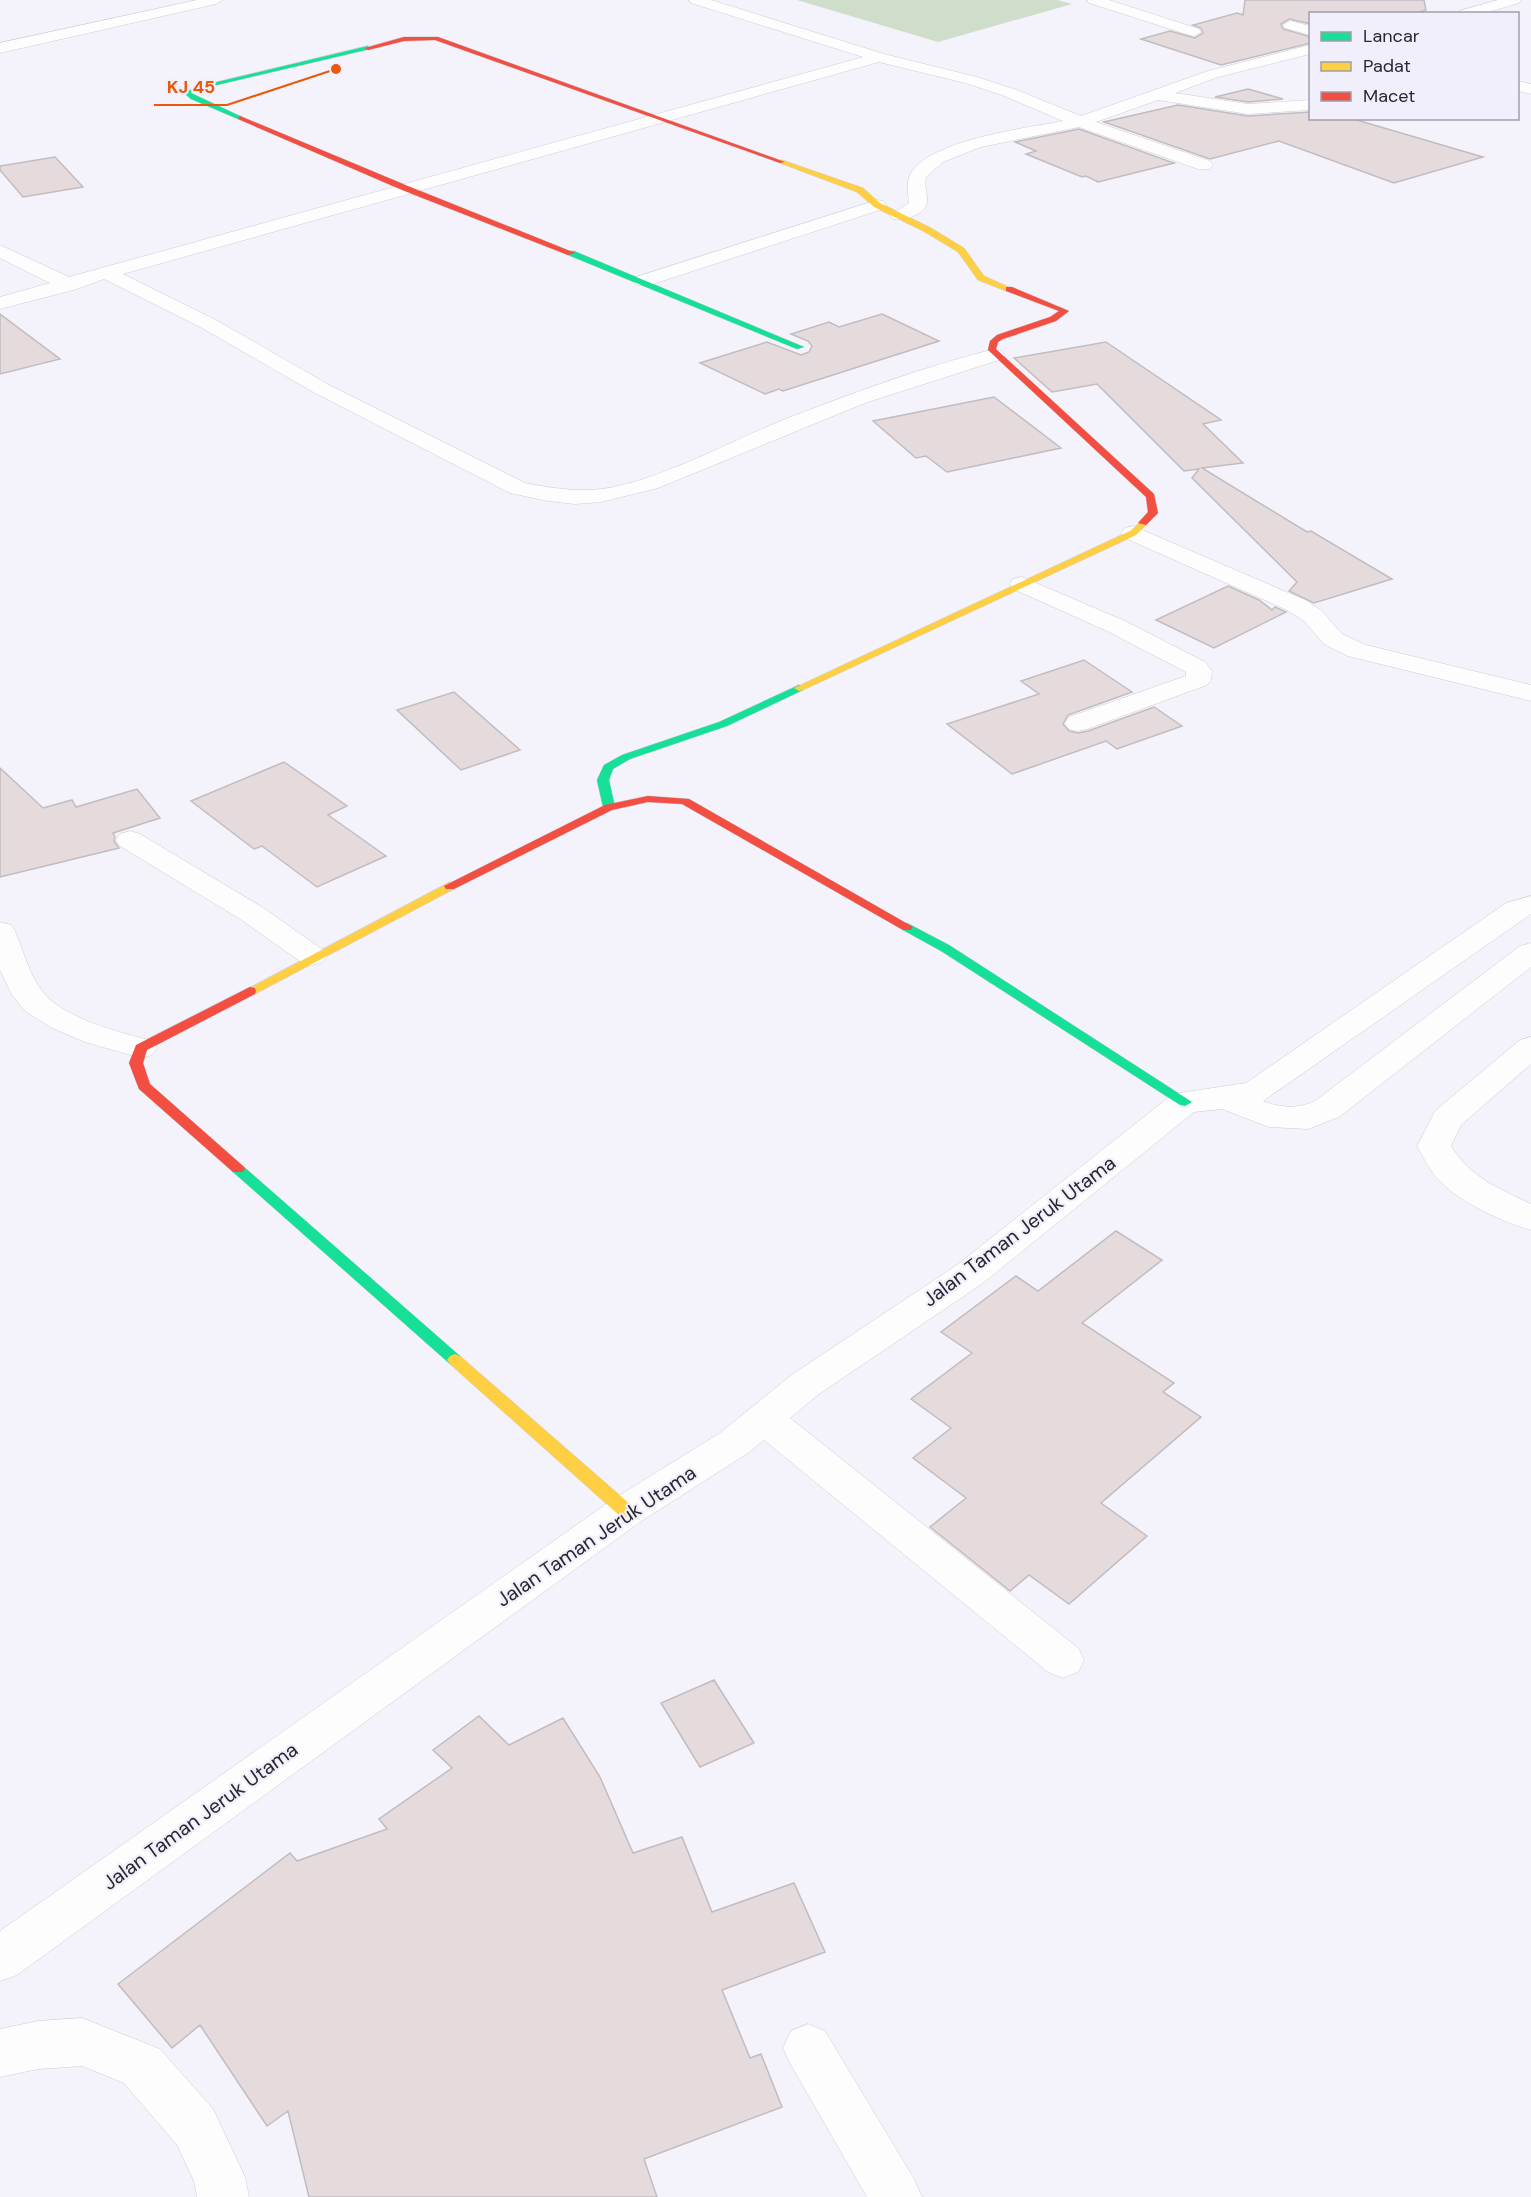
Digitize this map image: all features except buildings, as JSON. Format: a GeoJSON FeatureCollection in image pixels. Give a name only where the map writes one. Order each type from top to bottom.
{"type":"FeatureCollection","features":[{"type":"Feature","properties":{"kind":"street"},"geometry":{"type":"LineString","coordinates":[[0,48],[216,0]]}},
{"type":"Feature","properties":{"kind":"street"},"geometry":{"type":"LineString","coordinates":[[696,0],[879,57],[939,64],[1080,122],[1204,165]]}},
{"type":"Feature","properties":{"kind":"street"},"geometry":{"type":"LineString","coordinates":[[1471,12],[1514,0]]}},
{"type":"Feature","properties":{"kind":"street"},"geometry":{"type":"LineString","coordinates":[[1105,1],[1134,15],[1194,32]]}},
{"type":"Feature","properties":{"kind":"street"},"geometry":{"type":"LineString","coordinates":[[138,4],[159,12]]}},
{"type":"Feature","properties":{"kind":"street"},"geometry":{"type":"LineString","coordinates":[[1290,25],[1309,30]]}},
{"type":"Feature","properties":{"kind":"street"},"geometry":{"type":"LineString","coordinates":[[609,807],[603,780],[608,767],[626,757],[723,724],[1133,533],[1153,513],[1151,496],[992,350],[994,342],[1000,337],[1053,319],[1065,311],[981,278],[962,250],[877,205],[866,194],[849,185],[448,41],[425,37],[404,39],[198,88],[187,93],[192,98],[405,188],[643,281],[800,346]]}},
{"type":"Feature","properties":{"kind":"street"},"geometry":{"type":"LineString","coordinates":[[899,215],[918,204],[915,181],[920,171],[930,164],[988,141],[1080,122],[1159,95],[1211,74],[1309,50]]}},
{"type":"Feature","properties":{"kind":"street"},"geometry":{"type":"LineString","coordinates":[[0,303],[879,57]]}},
{"type":"Feature","properties":{"kind":"street"},"geometry":{"type":"LineString","coordinates":[[1159,95],[1248,109],[1309,105]]}},
{"type":"Feature","properties":{"kind":"street"},"geometry":{"type":"LineString","coordinates":[[643,281],[877,205]]}},
{"type":"Feature","properties":{"kind":"street"},"geometry":{"type":"LineString","coordinates":[[0,251],[70,285]]}},
{"type":"Feature","properties":{"kind":"street"},"geometry":{"type":"LineString","coordinates":[[108,274],[209,324],[322,389],[518,488],[568,498],[612,495],[650,485],[842,405],[995,355]]}},
{"type":"Feature","properties":{"kind":"street"},"geometry":{"type":"LineString","coordinates":[[1133,533],[1296,605],[1313,616],[1333,639],[1358,651],[1531,693]]}},
{"type":"Feature","properties":{"kind":"street"},"geometry":{"type":"LineString","coordinates":[[1022,584],[1116,626],[1196,667],[1199,671],[1198,680],[1078,723]]}},
{"type":"Feature","properties":{"kind":"street"},"geometry":{"type":"LineString","coordinates":[[627,1511],[144,1086],[136,1063],[141,1048],[312,956],[609,807],[648,799],[685,801],[945,948],[1185,1102],[1256,1092],[1516,909],[1531,905]]}},
{"type":"Feature","properties":{"kind":"street"},"geometry":{"type":"LineString","coordinates":[[130,840],[251,912],[312,956]]}},
{"type":"Feature","properties":{"kind":"street"},"geometry":{"type":"LineString","coordinates":[[0,931],[29,997],[57,1019],[106,1038],[141,1048]]}},
{"type":"Feature","properties":{"kind":"street"},"geometry":{"type":"LineString","coordinates":[[1226,1098],[1269,1116],[1308,1118],[1318,1114],[1387,1065],[1531,952]]}},
{"type":"Feature","properties":{"kind":"street"},"geometry":{"type":"LineString","coordinates":[[1531,1047],[1447,1119],[1434,1146],[1449,1170],[1473,1190],[1531,1218]]}},
{"type":"Feature","properties":{"kind":"street","name":"Jalan Taman Jeruk Utama"},"geometry":{"type":"LineString","coordinates":[[0,1959],[627,1511],[734,1443],[806,1383],[970,1274],[1185,1102]]}},
{"type":"Feature","properties":{"kind":"street"},"geometry":{"type":"LineString","coordinates":[[764,1418],[1064,1660]]}},
{"type":"Feature","properties":{"kind":"street"},"geometry":{"type":"LineString","coordinates":[[0,2053],[38,2045],[82,2042],[142,2066],[195,2127],[219,2177],[223,2197]]}},
{"type":"Feature","properties":{"kind":"street"},"geometry":{"type":"LineString","coordinates":[[808,2048],[896,2197]]}},
{"type":"Feature","properties":{"kind":"green space"},"geometry":{"type":"Polygon","coordinates":[[[797,0],[1057,0],[1072,4],[938,42],[797,0]]]}},
{"type":"Feature","properties":{"kind":"traffic: fast"},"geometry":{"type":"LineString","coordinates":[[240,118],[193,98],[187,93],[198,88],[368,48]]}},
{"type":"Feature","properties":{"kind":"traffic: fast"},"geometry":{"type":"LineString","coordinates":[[571,253],[800,347]]}},
{"type":"Feature","properties":{"kind":"traffic: fast"},"geometry":{"type":"LineString","coordinates":[[609,807],[603,780],[608,767],[626,757],[723,724],[799,688]]}},
{"type":"Feature","properties":{"kind":"traffic: fast"},"geometry":{"type":"LineString","coordinates":[[907,927],[945,948],[1185,1102]]}},
{"type":"Feature","properties":{"kind":"traffic: fast"},"geometry":{"type":"LineString","coordinates":[[238,1169],[455,1360]]}},
{"type":"Feature","properties":{"kind":"traffic: slow"},"geometry":{"type":"LineString","coordinates":[[782,162],[860,190],[877,205],[928,230],[961,250],[981,278],[1009,289]]}},
{"type":"Feature","properties":{"kind":"traffic: slow"},"geometry":{"type":"LineString","coordinates":[[799,688],[1133,533],[1143,523]]}},
{"type":"Feature","properties":{"kind":"traffic: slow"},"geometry":{"type":"LineString","coordinates":[[250,991],[450,886]]}},
{"type":"Feature","properties":{"kind":"traffic: slow"},"geometry":{"type":"LineString","coordinates":[[455,1360],[626,1511]]}},
{"type":"Feature","properties":{"kind":"traffic: jam"},"geometry":{"type":"LineString","coordinates":[[368,48],[404,39],[436,38],[782,162]]}},
{"type":"Feature","properties":{"kind":"traffic: jam"},"geometry":{"type":"LineString","coordinates":[[240,118],[405,188],[571,253]]}},
{"type":"Feature","properties":{"kind":"traffic: jam"},"geometry":{"type":"LineString","coordinates":[[1009,289],[1065,311],[1053,319],[1000,337],[994,341],[992,350],[1151,496],[1153,513],[1143,523]]}},
{"type":"Feature","properties":{"kind":"traffic: jam"},"geometry":{"type":"LineString","coordinates":[[450,886],[609,807],[648,799],[685,801],[907,927]]}},
{"type":"Feature","properties":{"kind":"traffic: jam"},"geometry":{"type":"LineString","coordinates":[[238,1169],[144,1086],[136,1063],[141,1048],[250,991]]}},
{"type":"Feature","properties":{"kind":"place","name":"KJ 45"},"geometry":{"type":"Point","coordinates":[336,69]}}]}
